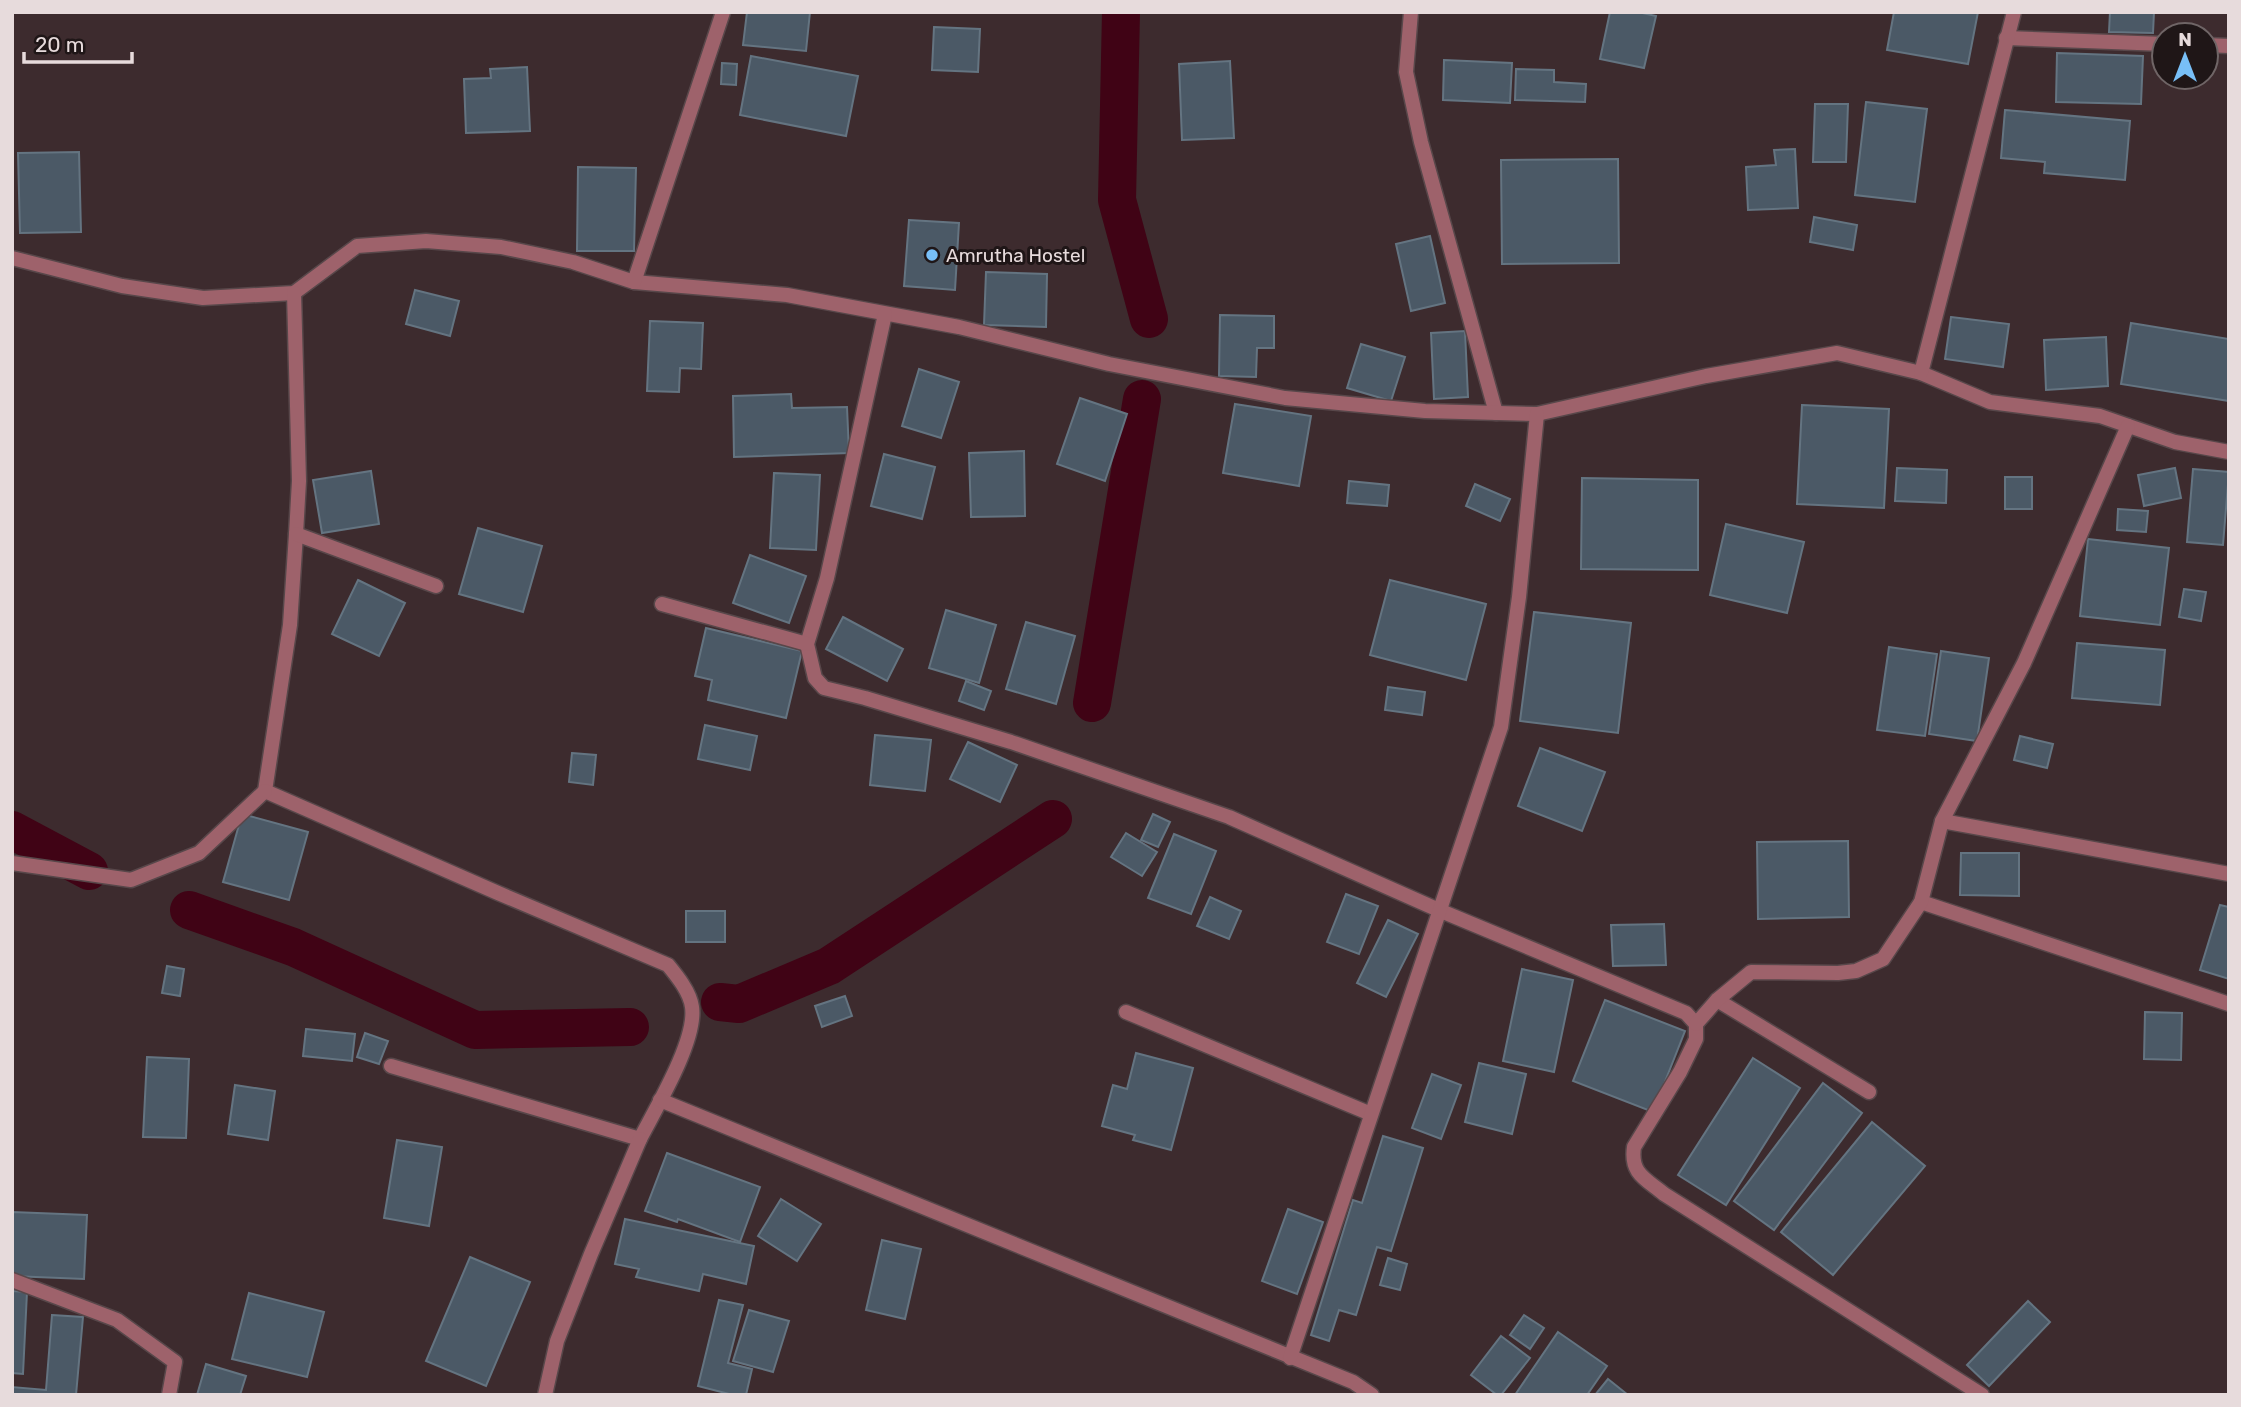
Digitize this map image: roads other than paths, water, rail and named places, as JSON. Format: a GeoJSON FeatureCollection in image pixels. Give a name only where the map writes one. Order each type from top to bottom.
{"type":"FeatureCollection","features":[{"type":"Feature","properties":{"kind":"street"},"geometry":{"type":"LineString","coordinates":[[634,282],[723,12]]}},
{"type":"Feature","properties":{"kind":"street"},"geometry":{"type":"LineString","coordinates":[[1411,12],[1406,72],[1413,107],[1496,413]]}},
{"type":"Feature","properties":{"kind":"street"},"geometry":{"type":"LineString","coordinates":[[1921,373],[2014,12]]}},
{"type":"Feature","properties":{"kind":"street"},"geometry":{"type":"LineString","coordinates":[[2006,38],[2150,43]]}},
{"type":"Feature","properties":{"kind":"street"},"geometry":{"type":"LineString","coordinates":[[12,258],[122,286],[203,298],[294,293],[357,246],[426,241],[501,247],[573,262],[634,282],[787,295],[959,327],[1109,364],[1285,398],[1425,411],[1536,414],[1706,376],[1837,353],[1921,373],[1990,402],[2100,416],[2175,442],[2229,452]]}},
{"type":"Feature","properties":{"kind":"street"},"geometry":{"type":"LineString","coordinates":[[12,863],[131,880],[199,853],[265,791],[290,625],[296,534],[299,481],[294,293]]}},
{"type":"Feature","properties":{"kind":"street"},"geometry":{"type":"LineString","coordinates":[[885,314],[830,564],[807,644],[815,678],[824,688],[1011,742],[1228,817],[1441,911],[1686,1013],[1696,1024]]}},
{"type":"Feature","properties":{"kind":"street"},"geometry":{"type":"LineString","coordinates":[[1290,1357],[1501,727],[1519,597],[1536,414]]}},
{"type":"Feature","properties":{"kind":"street"},"geometry":{"type":"LineString","coordinates":[[1982,1395],[1664,1195],[1636,1170],[1632,1160],[1633,1147],[1681,1072],[1696,1039],[1696,1024],[1717,1000],[1751,972],[1838,974],[1857,971],[1883,958],[1921,902],[1942,821],[2024,663],[2128,426]]}},
{"type":"Feature","properties":{"kind":"street"},"geometry":{"type":"LineString","coordinates":[[296,534],[436,586]]}},
{"type":"Feature","properties":{"kind":"street"},"geometry":{"type":"LineString","coordinates":[[662,604],[807,644]]}},
{"type":"Feature","properties":{"kind":"street"},"geometry":{"type":"LineString","coordinates":[[265,791],[668,965],[681,982],[692,1007],[689,1038],[640,1139],[590,1254],[557,1341],[545,1395]]}},
{"type":"Feature","properties":{"kind":"street"},"geometry":{"type":"LineString","coordinates":[[1942,821],[2229,874]]}},
{"type":"Feature","properties":{"kind":"street"},"geometry":{"type":"LineString","coordinates":[[1921,902],[2229,1004]]}},
{"type":"Feature","properties":{"kind":"street"},"geometry":{"type":"LineString","coordinates":[[1717,1000],[1869,1092]]}},
{"type":"Feature","properties":{"kind":"street"},"geometry":{"type":"LineString","coordinates":[[1126,1012],[1371,1114]]}},
{"type":"Feature","properties":{"kind":"street"},"geometry":{"type":"LineString","coordinates":[[391,1066],[640,1139]]}},
{"type":"Feature","properties":{"kind":"street"},"geometry":{"type":"LineString","coordinates":[[660,1100],[1353,1382],[1373,1395]]}},
{"type":"Feature","properties":{"kind":"street"},"geometry":{"type":"LineString","coordinates":[[12,1280],[117,1320],[175,1362],[169,1395]]}},
{"type":"Feature","properties":{"kind":"waterway"},"geometry":{"type":"LineString","coordinates":[[1121,12],[1117,200],[1149,319]]}},
{"type":"Feature","properties":{"kind":"waterway"},"geometry":{"type":"LineString","coordinates":[[1092,703],[1142,399]]}},
{"type":"Feature","properties":{"kind":"waterway"},"geometry":{"type":"LineString","coordinates":[[720,1002],[739,1004],[829,966],[1053,819]]}},
{"type":"Feature","properties":{"kind":"waterway"},"geometry":{"type":"LineString","coordinates":[[12,830],[89,871]]}},
{"type":"Feature","properties":{"kind":"waterway"},"geometry":{"type":"LineString","coordinates":[[189,910],[293,947],[475,1030],[630,1027]]}},
{"type":"Feature","properties":{"kind":"place","name":"Amrutha Hostel"},"geometry":{"type":"Point","coordinates":[932,255]}}]}
